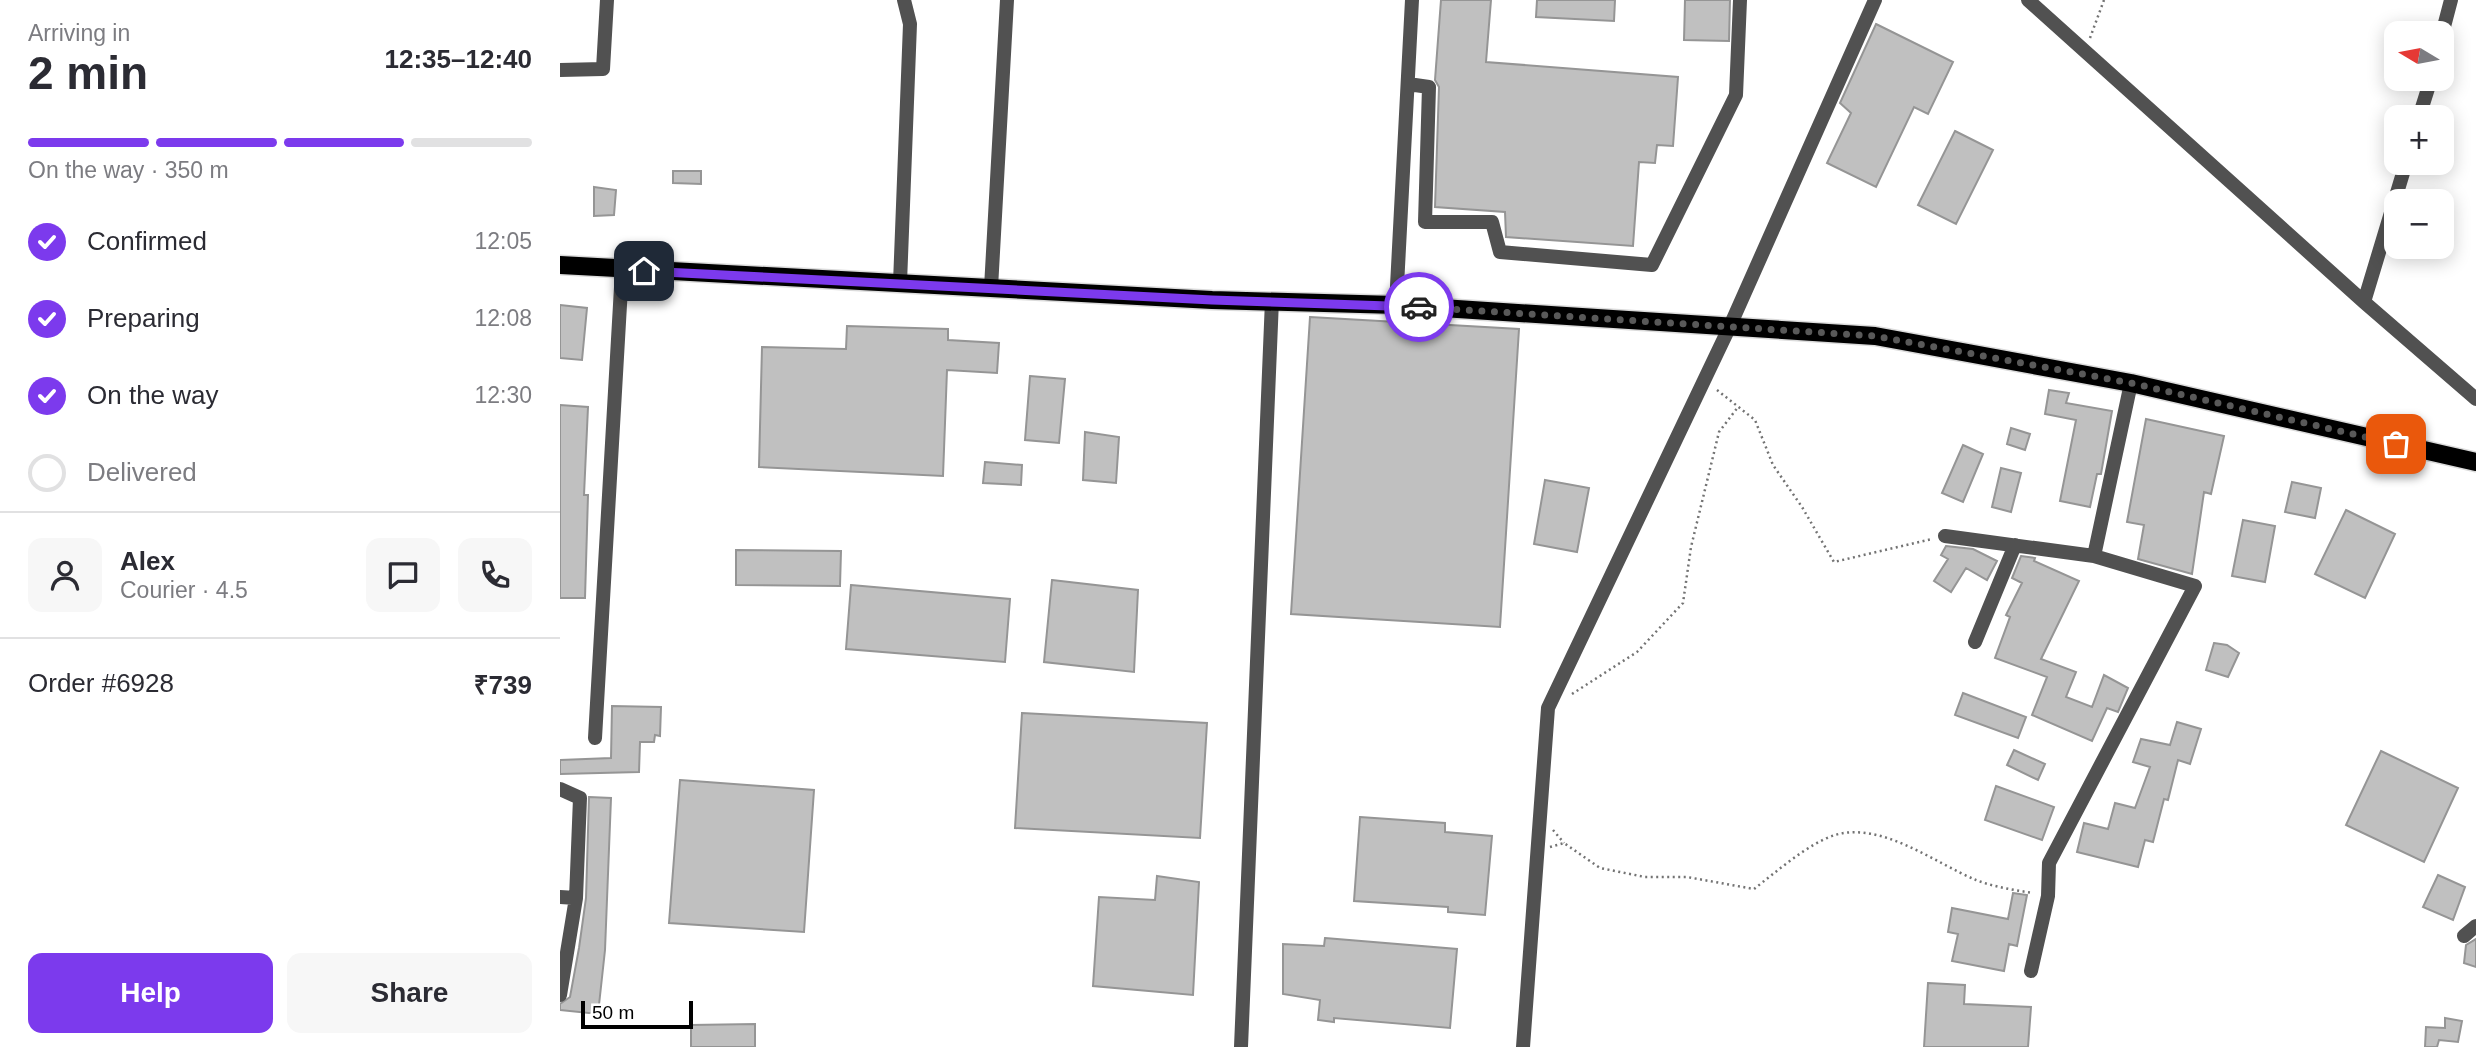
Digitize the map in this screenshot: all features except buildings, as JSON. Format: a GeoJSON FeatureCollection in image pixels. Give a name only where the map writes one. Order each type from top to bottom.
{"type":"FeatureCollection","features":[{"type":"Feature","properties":{"kind":"main road"},"geometry":{"type":"LineString","coordinates":[[560,265],[1212,300],[1396,305],[1875,336],[2131,383],[2476,462]]}},
{"type":"Feature","properties":{"kind":"street"},"geometry":{"type":"LineString","coordinates":[[560,70],[603,69],[607,0]]}},
{"type":"Feature","properties":{"kind":"street"},"geometry":{"type":"LineString","coordinates":[[900,283],[910,24],[904,0]]}},
{"type":"Feature","properties":{"kind":"street"},"geometry":{"type":"LineString","coordinates":[[991,288],[1007,0]]}},
{"type":"Feature","properties":{"kind":"street"},"geometry":{"type":"LineString","coordinates":[[1396,305],[1412,0]]}},
{"type":"Feature","properties":{"kind":"street"},"geometry":{"type":"LineString","coordinates":[[1408,84],[1429,87],[1425,222],[1492,222],[1500,253],[1652,265],[1736,95],[1740,0]]}},
{"type":"Feature","properties":{"kind":"street"},"geometry":{"type":"LineString","coordinates":[[1522,1047],[1548,708],[1730,326],[1875,0]]}},
{"type":"Feature","properties":{"kind":"street"},"geometry":{"type":"LineString","coordinates":[[2028,0],[2364,302],[2476,398]]}},
{"type":"Feature","properties":{"kind":"street"},"geometry":{"type":"LineString","coordinates":[[2445,21],[2450,0]]}},
{"type":"Feature","properties":{"kind":"street"},"geometry":{"type":"LineString","coordinates":[[2364,302],[2402,175]]}},
{"type":"Feature","properties":{"kind":"street"},"geometry":{"type":"LineString","coordinates":[[595,738],[622,270]]}},
{"type":"Feature","properties":{"kind":"street"},"geometry":{"type":"LineString","coordinates":[[1241,1047],[1272,300]]}},
{"type":"Feature","properties":{"kind":"street"},"geometry":{"type":"LineString","coordinates":[[2094,556],[2131,383]]}},
{"type":"Feature","properties":{"kind":"street"},"geometry":{"type":"LineString","coordinates":[[1945,536],[2094,556],[2195,586],[2049,863],[2048,896],[2031,971]]}},
{"type":"Feature","properties":{"kind":"street"},"geometry":{"type":"LineString","coordinates":[[1975,642],[2015,545]]}},
{"type":"Feature","properties":{"kind":"street"},"geometry":{"type":"LineString","coordinates":[[560,789],[580,798],[576,898],[560,995]]}},
{"type":"Feature","properties":{"kind":"street"},"geometry":{"type":"LineString","coordinates":[[560,897],[576,898]]}},
{"type":"Feature","properties":{"kind":"street"},"geometry":{"type":"LineString","coordinates":[[2464,936],[2476,926]]}},
{"type":"Feature","properties":{"kind":"path"},"geometry":{"type":"LineString","coordinates":[[2087,49],[2104,0]]}},
{"type":"Feature","properties":{"kind":"path"},"geometry":{"type":"LineString","coordinates":[[1704,380],[1755,420],[1773,466],[1802,507],[1833,562],[1945,536]]}},
{"type":"Feature","properties":{"kind":"path"},"geometry":{"type":"LineString","coordinates":[[1548,708],[1598,680],[1637,652],[1683,603],[1691,547],[1719,432],[1738,407]]}},
{"type":"Feature","properties":{"kind":"path"},"geometry":{"type":"LineString","coordinates":[[1537,852],[1564,843],[1600,868],[1645,877],[1687,877],[1754,889],[1793,860],[1835,835],[1875,834],[1931,857],[1976,880],[2048,896]]}},
{"type":"Feature","properties":{"kind":"way so far"},"geometry":{"type":"LineString","coordinates":[[1419,307],[1875,336],[2131,383],[2396,444]]}},
{"type":"Feature","properties":{"kind":"route"},"geometry":{"type":"LineString","coordinates":[[644,271],[1212,300],[1419,307]]}}]}
